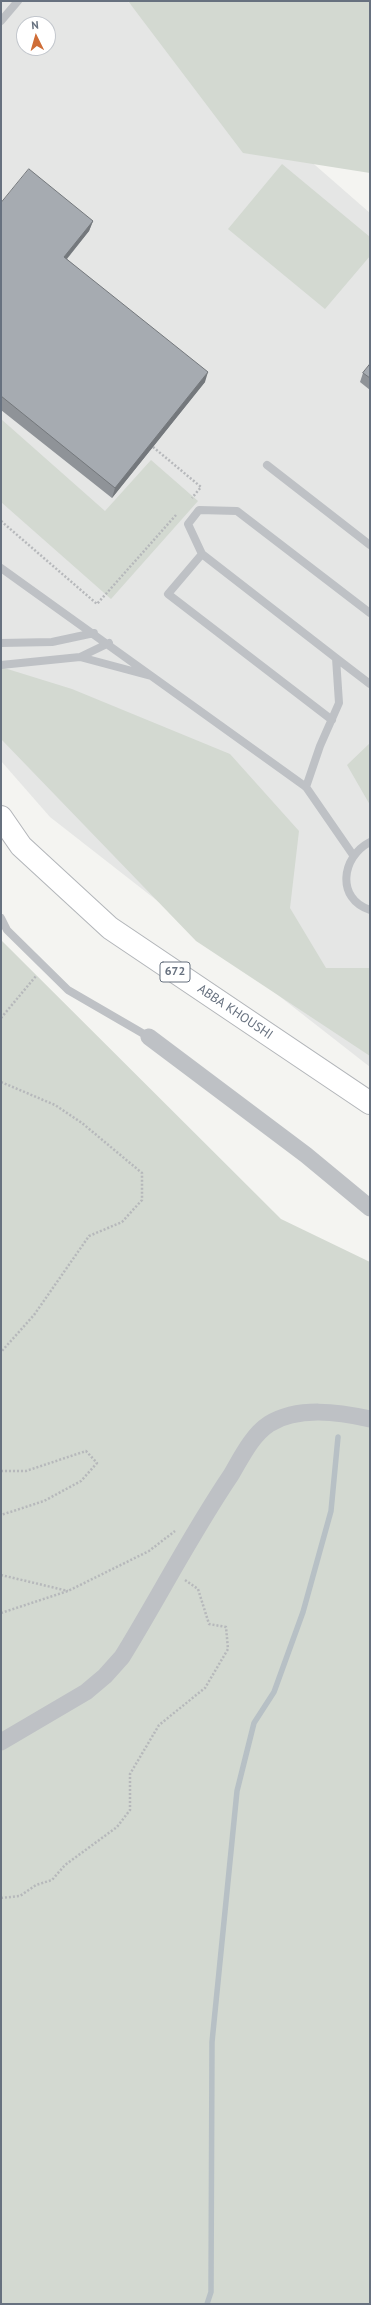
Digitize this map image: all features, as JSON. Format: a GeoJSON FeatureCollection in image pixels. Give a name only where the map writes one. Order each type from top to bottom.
{"type":"FeatureCollection","features":[{"type":"Feature","properties":{"kind":"main road","name":"ABBA KHOUSHI"},"geometry":{"type":"LineString","coordinates":[[1,817],[20,846],[110,928],[370,1103]]}},
{"type":"Feature","properties":{"kind":"street"},"geometry":{"type":"LineString","coordinates":[[149,1038],[306,1155],[370,1208]]}},
{"type":"Feature","properties":{"kind":"street"},"geometry":{"type":"LineString","coordinates":[[1,1742],[86,1692],[105,1676],[122,1657],[208,1510],[246,1451],[269,1425],[286,1417],[305,1414],[343,1413],[370,1419]]}},
{"type":"Feature","properties":{"kind":"lane"},"geometry":{"type":"LineString","coordinates":[[1,21],[18,1]]}},
{"type":"Feature","properties":{"kind":"lane"},"geometry":{"type":"LineString","coordinates":[[267,466],[370,545]]}},
{"type":"Feature","properties":{"kind":"lane"},"geometry":{"type":"LineString","coordinates":[[370,613],[237,511],[199,510],[188,524],[202,554],[370,684]]}},
{"type":"Feature","properties":{"kind":"lane"},"geometry":{"type":"LineString","coordinates":[[202,554],[168,594],[332,720]]}},
{"type":"Feature","properties":{"kind":"lane"},"geometry":{"type":"LineString","coordinates":[[1,568],[156,677],[306,787],[353,855]]}},
{"type":"Feature","properties":{"kind":"lane"},"geometry":{"type":"LineString","coordinates":[[1,643],[52,642],[94,633]]}},
{"type":"Feature","properties":{"kind":"lane"},"geometry":{"type":"LineString","coordinates":[[80,657],[108,643]]}},
{"type":"Feature","properties":{"kind":"lane"},"geometry":{"type":"LineString","coordinates":[[1,665],[80,657],[156,677]]}},
{"type":"Feature","properties":{"kind":"lane"},"geometry":{"type":"LineString","coordinates":[[306,787],[320,746],[339,703],[336,658]]}},
{"type":"Feature","properties":{"kind":"lane"},"geometry":{"type":"LineString","coordinates":[[370,842],[361,847],[353,855],[347,866],[346,879],[349,891],[356,901],[370,910]]}},
{"type":"Feature","properties":{"kind":"lane"},"geometry":{"type":"LineString","coordinates":[[1,918],[7,930],[68,990],[149,1038]]}},
{"type":"Feature","properties":{"kind":"path"},"geometry":{"type":"LineString","coordinates":[[153,447],[201,487],[191,499]]}},
{"type":"Feature","properties":{"kind":"path"},"geometry":{"type":"LineString","coordinates":[[1,521],[97,604],[180,511]]}},
{"type":"Feature","properties":{"kind":"path"},"geometry":{"type":"LineString","coordinates":[[1,1018],[44,966]]}},
{"type":"Feature","properties":{"kind":"path"},"geometry":{"type":"LineString","coordinates":[[1,1082],[55,1105],[82,1123],[142,1173],[142,1200],[122,1222],[89,1236],[34,1316],[1,1352]]}},
{"type":"Feature","properties":{"kind":"path"},"geometry":{"type":"LineString","coordinates":[[1,1470],[26,1470],[86,1451],[97,1463],[81,1481],[44,1501],[1,1514]]}},
{"type":"Feature","properties":{"kind":"path"},"geometry":{"type":"LineString","coordinates":[[1,1612],[68,1591],[149,1551],[179,1527]]}},
{"type":"Feature","properties":{"kind":"path"},"geometry":{"type":"LineString","coordinates":[[1,1898],[20,1896],[36,1885],[52,1880],[65,1865],[117,1827],[130,1810],[130,1774],[159,1725],[205,1688],[228,1649],[226,1627],[209,1624],[198,1590],[172,1571]]}},
{"type":"Feature","properties":{"kind":"path"},"geometry":{"type":"LineString","coordinates":[[1,1575],[68,1591]]}},
{"type":"Feature","properties":{"kind":"shaded area"},"geometry":{"type":"Polygon","coordinates":[[[1,1],[127,1],[370,213],[370,1067],[50,817],[1,761],[1,1]]]}},
{"type":"Feature","properties":{"kind":"shaded area"},"geometry":{"type":"Polygon","coordinates":[[[128,1],[370,1],[370,173],[243,153],[128,1]]]}},
{"type":"Feature","properties":{"kind":"shaded area"},"geometry":{"type":"Polygon","coordinates":[[[282,164],[370,237],[370,256],[325,309],[228,229],[282,164]]]}},
{"type":"Feature","properties":{"kind":"shaded area"},"geometry":{"type":"Polygon","coordinates":[[[1,419],[105,511],[151,460],[198,501],[111,599],[1,502],[1,419]]]}},
{"type":"Feature","properties":{"kind":"shaded area"},"geometry":{"type":"Polygon","coordinates":[[[1,667],[72,689],[230,754],[299,831],[290,908],[326,968],[370,968],[370,1056],[196,941],[1,739],[1,667]]]}},
{"type":"Feature","properties":{"kind":"shaded area"},"geometry":{"type":"Polygon","coordinates":[[[370,743],[370,805],[347,765],[370,743]]]}},
{"type":"Feature","properties":{"kind":"shaded area"},"geometry":{"type":"Polygon","coordinates":[[[1,940],[281,1219],[370,1262],[370,2304],[1,2304],[1,940]]]}},
{"type":"Feature","properties":{"kind":"building"},"geometry":{"type":"Polygon","coordinates":[[[29,169],[93,221],[64,257],[208,372],[115,488],[1,396],[1,203],[29,169]]]}},
{"type":"Feature","properties":{"kind":"building"},"geometry":{"type":"Polygon","coordinates":[[[370,364],[370,378],[363,373],[370,364]]]}},
{"type":"Feature","properties":{"kind":"waterway"},"geometry":{"type":"LineString","coordinates":[[207,2304],[211,2292],[212,2042],[237,1791],[254,1723],[274,1692],[303,1612],[331,1511],[338,1437]]}}]}
